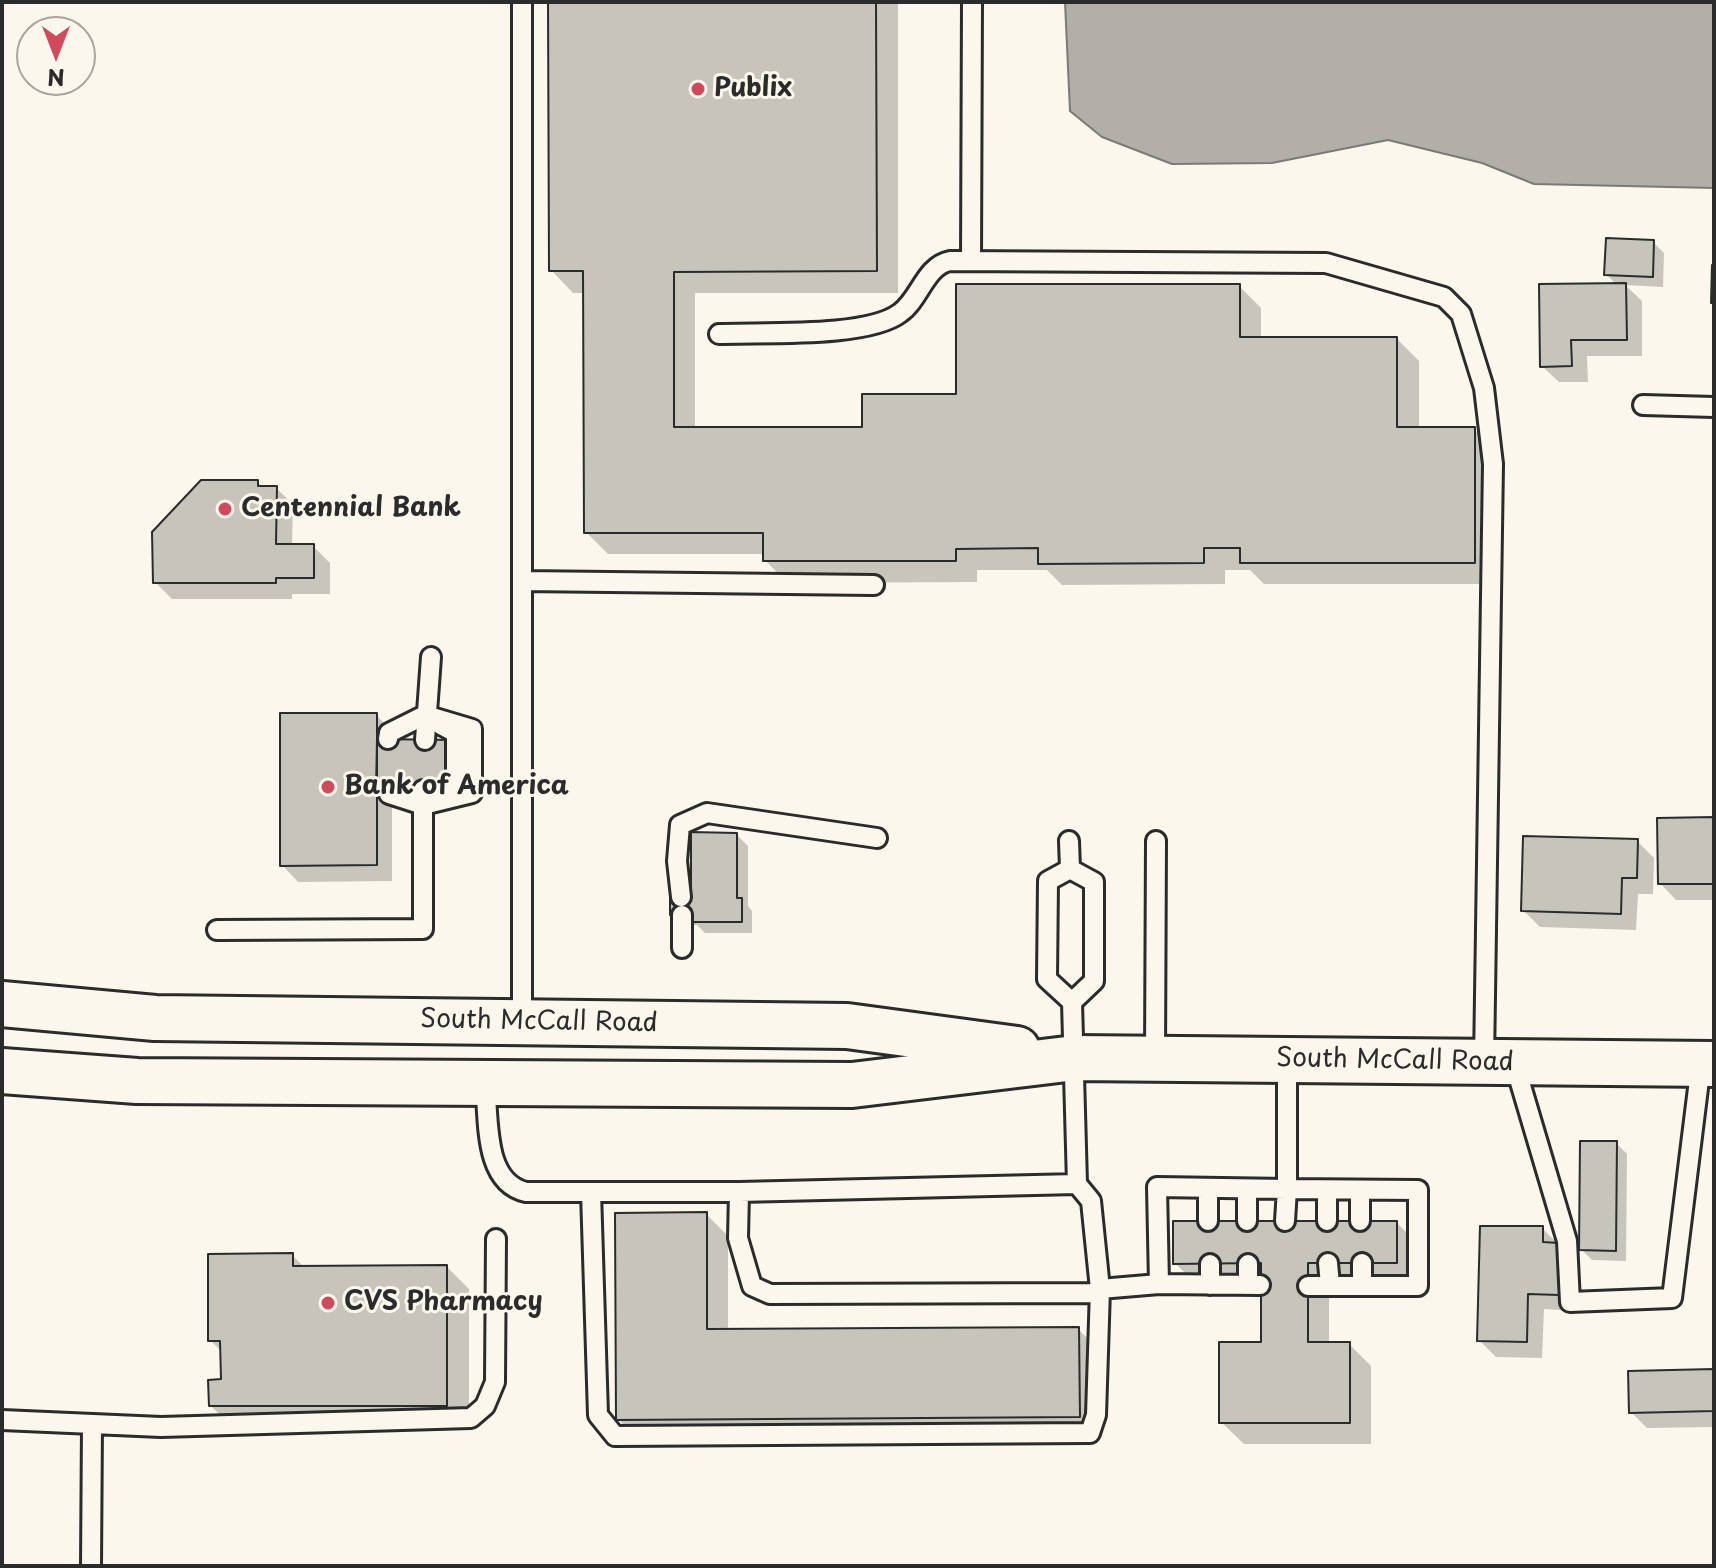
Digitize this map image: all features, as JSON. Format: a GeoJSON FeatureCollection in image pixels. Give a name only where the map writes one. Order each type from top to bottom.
{"type":"FeatureCollection","features":[{"type":"Feature","properties":{"kind":"main road","name":"South McCall Road"},"geometry":{"type":"LineString","coordinates":[[2,1004],[155,1018],[847,1026],[1075,1058]]}},
{"type":"Feature","properties":{"kind":"main road","name":"South McCall Road"},"geometry":{"type":"LineString","coordinates":[[2,1071],[137,1081],[852,1085],[1075,1058],[1708,1064]]}},
{"type":"Feature","properties":{"kind":"lane"},"geometry":{"type":"LineString","coordinates":[[522,2],[522,1022]]}},
{"type":"Feature","properties":{"kind":"lane"},"geometry":{"type":"LineString","coordinates":[[971,261],[972,2]]}},
{"type":"Feature","properties":{"kind":"lane"},"geometry":{"type":"LineString","coordinates":[[719,334],[870,328],[900,313],[941,263],[971,261],[1326,263],[1444,297],[1461,314],[1484,388],[1493,464],[1499,1062],[1567,1241],[1570,1302],[1672,1298],[1708,1064]]}},
{"type":"Feature","properties":{"kind":"lane"},"geometry":{"type":"LineString","coordinates":[[1643,405],[1714,407]]}},
{"type":"Feature","properties":{"kind":"lane"},"geometry":{"type":"LineString","coordinates":[[522,581],[874,585]]}},
{"type":"Feature","properties":{"kind":"lane"},"geometry":{"type":"LineString","coordinates":[[431,657],[425,715],[432,740]]}},
{"type":"Feature","properties":{"kind":"lane"},"geometry":{"type":"LineString","coordinates":[[397,739],[425,715]]}},
{"type":"Feature","properties":{"kind":"lane"},"geometry":{"type":"LineString","coordinates":[[217,930],[423,929],[416,793],[472,793],[472,729],[425,715]]}},
{"type":"Feature","properties":{"kind":"lane"},"geometry":{"type":"LineString","coordinates":[[682,948],[677,861],[680,825],[707,813],[877,838]]}},
{"type":"Feature","properties":{"kind":"lane"},"geometry":{"type":"LineString","coordinates":[[1069,841],[1070,869]]}},
{"type":"Feature","properties":{"kind":"lane"},"geometry":{"type":"LineString","coordinates":[[1155,1058],[1156,841]]}},
{"type":"Feature","properties":{"kind":"lane"},"geometry":{"type":"LineString","coordinates":[[591,1192],[598,1415],[615,1436],[1090,1433],[1096,1415],[1100,1289],[1091,1201],[1077,1184],[1072,1002],[1047,979],[1048,881],[1070,869]]}},
{"type":"Feature","properties":{"kind":"lane"},"geometry":{"type":"LineString","coordinates":[[1070,869],[1094,882],[1094,981],[1072,1002]]}},
{"type":"Feature","properties":{"kind":"lane"},"geometry":{"type":"LineString","coordinates":[[1285,1221],[1287,1060]]}},
{"type":"Feature","properties":{"kind":"lane"},"geometry":{"type":"LineString","coordinates":[[485,1083],[495,1168],[511,1189],[739,1192],[1077,1184]]}},
{"type":"Feature","properties":{"kind":"lane"},"geometry":{"type":"LineString","coordinates":[[1159,1284],[1157,1187],[1418,1190],[1418,1286],[1308,1286]]}},
{"type":"Feature","properties":{"kind":"lane"},"geometry":{"type":"LineString","coordinates":[[1208,1188],[1208,1221]]}},
{"type":"Feature","properties":{"kind":"lane"},"geometry":{"type":"LineString","coordinates":[[1247,1189],[1247,1221]]}},
{"type":"Feature","properties":{"kind":"lane"},"geometry":{"type":"LineString","coordinates":[[1327,1190],[1327,1221]]}},
{"type":"Feature","properties":{"kind":"lane"},"geometry":{"type":"LineString","coordinates":[[1360,1190],[1360,1221]]}},
{"type":"Feature","properties":{"kind":"lane"},"geometry":{"type":"LineString","coordinates":[[739,1192],[738,1238],[752,1286],[770,1294],[1093,1293],[1100,1289],[1159,1284],[1254,1285],[1248,1264]]}},
{"type":"Feature","properties":{"kind":"lane"},"geometry":{"type":"LineString","coordinates":[[2,1420],[161,1427],[471,1418],[485,1406],[495,1382],[496,1239]]}},
{"type":"Feature","properties":{"kind":"lane"},"geometry":{"type":"LineString","coordinates":[[1328,1263],[1330,1285]]}},
{"type":"Feature","properties":{"kind":"lane"},"geometry":{"type":"LineString","coordinates":[[1362,1263],[1362,1286]]}},
{"type":"Feature","properties":{"kind":"lane"},"geometry":{"type":"LineString","coordinates":[[1210,1264],[1210,1285]]}},
{"type":"Feature","properties":{"kind":"lane"},"geometry":{"type":"LineString","coordinates":[[91,1566],[92,1425]]}},
{"type":"Feature","properties":{"kind":"shaded area"},"geometry":{"type":"Polygon","coordinates":[[[1065,2],[1714,2],[1714,188],[1534,184],[1482,163],[1388,140],[1272,163],[1172,164],[1102,137],[1070,111],[1065,2]]]}},
{"type":"Feature","properties":{"kind":"building"},"geometry":{"type":"Polygon","coordinates":[[[548,2],[876,2],[877,271],[674,272],[674,427],[862,427],[862,394],[956,394],[956,284],[1240,284],[1240,337],[1397,337],[1397,427],[1475,427],[1475,563],[1240,563],[1240,548],[1204,548],[1204,563],[1038,564],[1038,548],[956,549],[956,561],[763,561],[763,533],[584,533],[583,271],[549,271],[548,2]]]}},
{"type":"Feature","properties":{"kind":"building"},"geometry":{"type":"Polygon","coordinates":[[[1606,238],[1654,240],[1653,277],[1604,275],[1606,238]]]}},
{"type":"Feature","properties":{"kind":"building"},"geometry":{"type":"Polygon","coordinates":[[[1714,265],[1714,303],[1711,303],[1714,265]]]}},
{"type":"Feature","properties":{"kind":"building"},"geometry":{"type":"Polygon","coordinates":[[[1626,283],[1627,340],[1571,340],[1572,366],[1540,367],[1539,284],[1626,283]]]}},
{"type":"Feature","properties":{"kind":"building","name":"Centennial Bank"},"geometry":{"type":"Polygon","coordinates":[[[201,480],[258,480],[258,486],[277,486],[276,544],[314,544],[314,578],[276,578],[276,583],[153,583],[152,532],[201,480]]]}},
{"type":"Feature","properties":{"kind":"building"},"geometry":{"type":"Polygon","coordinates":[[[280,713],[377,713],[377,865],[280,866],[280,713]]]}},
{"type":"Feature","properties":{"kind":"building"},"geometry":{"type":"Polygon","coordinates":[[[377,739],[455,740],[454,791],[376,790],[377,739]]]}},
{"type":"Feature","properties":{"kind":"building"},"geometry":{"type":"Polygon","coordinates":[[[1714,817],[1714,884],[1658,884],[1657,818],[1714,817]]]}},
{"type":"Feature","properties":{"kind":"building"},"geometry":{"type":"Polygon","coordinates":[[[691,832],[737,833],[737,898],[742,898],[742,922],[692,922],[692,915],[670,915],[670,897],[691,897],[691,832]]]}},
{"type":"Feature","properties":{"kind":"building"},"geometry":{"type":"Polygon","coordinates":[[[1523,836],[1638,839],[1637,878],[1622,878],[1621,914],[1521,911],[1523,836]]]}},
{"type":"Feature","properties":{"kind":"building"},"geometry":{"type":"Polygon","coordinates":[[[1580,1141],[1617,1141],[1616,1251],[1579,1250],[1580,1141]]]}},
{"type":"Feature","properties":{"kind":"building"},"geometry":{"type":"Polygon","coordinates":[[[707,1212],[707,1329],[1079,1327],[1080,1417],[616,1420],[615,1213],[707,1212]]]}},
{"type":"Feature","properties":{"kind":"building"},"geometry":{"type":"Polygon","coordinates":[[[1173,1221],[1397,1221],[1397,1263],[1308,1263],[1308,1342],[1350,1342],[1350,1423],[1219,1423],[1219,1342],[1261,1342],[1261,1263],[1173,1264],[1173,1221]]]}},
{"type":"Feature","properties":{"kind":"building"},"geometry":{"type":"Polygon","coordinates":[[[1480,1226],[1543,1226],[1543,1242],[1559,1243],[1559,1295],[1528,1294],[1527,1342],[1477,1341],[1480,1226]]]}},
{"type":"Feature","properties":{"kind":"building","name":"CVS Pharmacy"},"geometry":{"type":"Polygon","coordinates":[[[293,1253],[293,1266],[447,1265],[447,1406],[209,1406],[208,1380],[221,1379],[220,1341],[208,1341],[208,1254],[293,1253]]]}},
{"type":"Feature","properties":{"kind":"building"},"geometry":{"type":"Polygon","coordinates":[[[1714,1369],[1714,1411],[1629,1413],[1628,1371],[1714,1369]]]}},
{"type":"Feature","properties":{"kind":"place","name":"Publix"},"geometry":{"type":"Point","coordinates":[698,89]}},
{"type":"Feature","properties":{"kind":"place","name":"Centennial Bank"},"geometry":{"type":"Point","coordinates":[225,509]}},
{"type":"Feature","properties":{"kind":"place","name":"Bank of America"},"geometry":{"type":"Point","coordinates":[328,787]}},
{"type":"Feature","properties":{"kind":"place","name":"CVS Pharmacy"},"geometry":{"type":"Point","coordinates":[328,1303]}}]}
